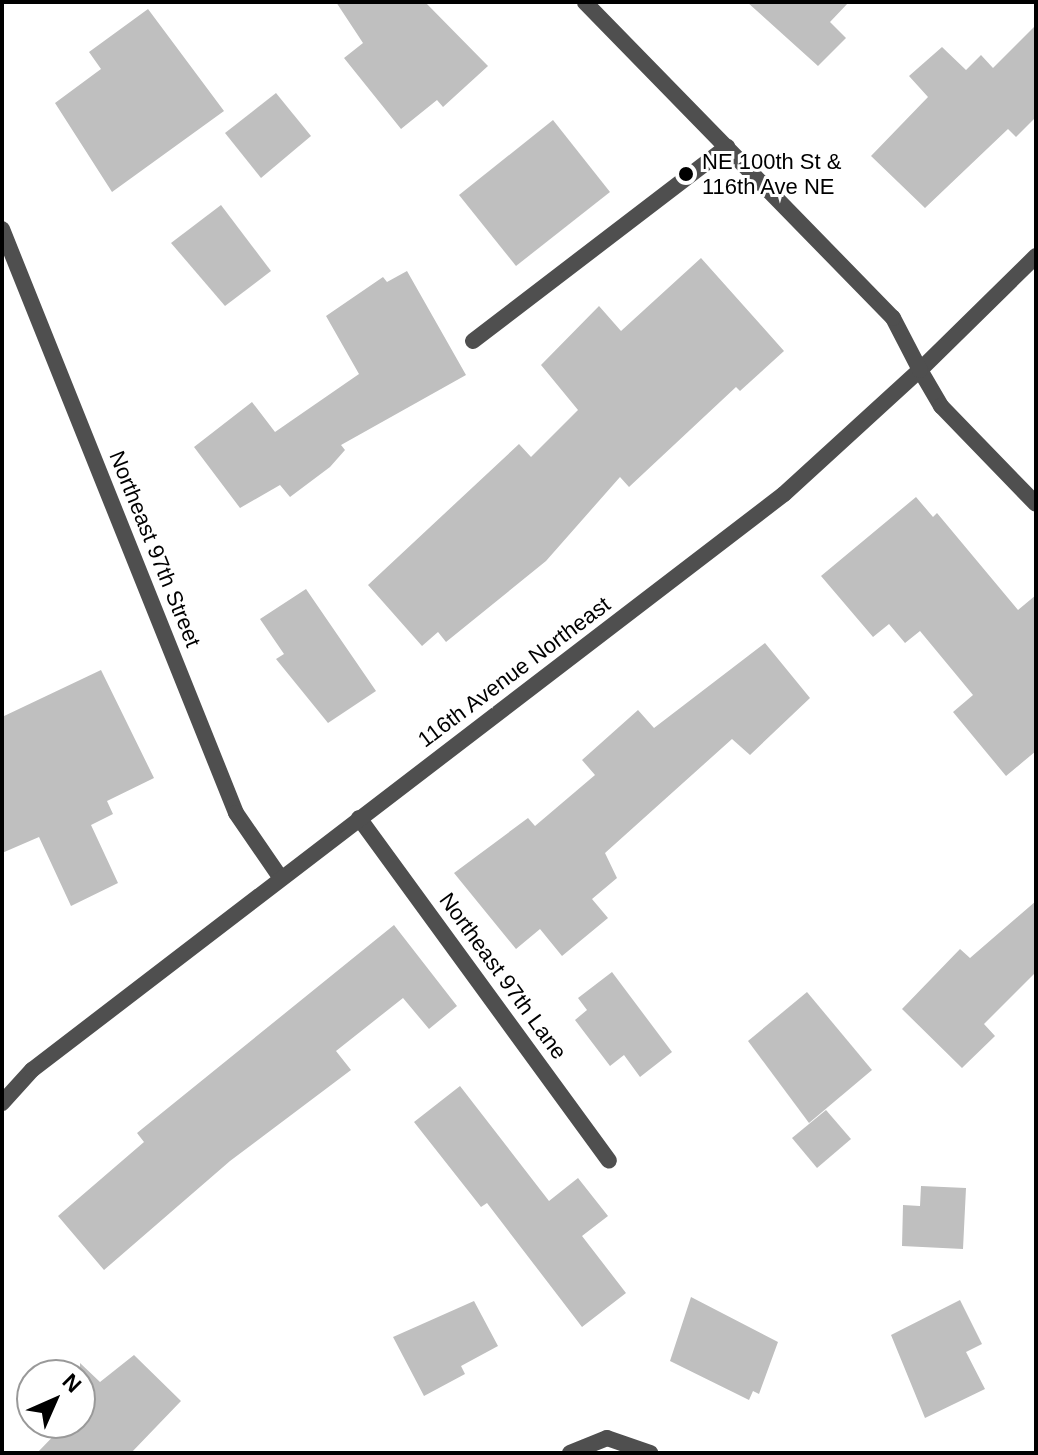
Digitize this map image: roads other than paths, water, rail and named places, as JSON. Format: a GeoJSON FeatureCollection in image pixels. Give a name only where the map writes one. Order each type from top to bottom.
{"type":"FeatureCollection","features":[{"type":"Feature","properties":{"kind":"street"},"geometry":{"type":"LineString","coordinates":[[585,2],[893,318],[941,406],[1036,504]]}},
{"type":"Feature","properties":{"kind":"street"},"geometry":{"type":"LineString","coordinates":[[473,341],[727,147]]}},
{"type":"Feature","properties":{"kind":"street","name":"Northeast 97th Street"},"geometry":{"type":"LineString","coordinates":[[2,229],[9,261],[236,813],[280,877]]}},
{"type":"Feature","properties":{"kind":"street","name":"116th Avenue Northeast"},"geometry":{"type":"LineString","coordinates":[[2,1103],[32,1070],[280,877],[784,494],[920,370],[1036,256]]}},
{"type":"Feature","properties":{"kind":"street","name":"Northeast 97th Lane"},"geometry":{"type":"LineString","coordinates":[[359,818],[609,1161]]}},
{"type":"Feature","properties":{"kind":"street"},"geometry":{"type":"LineString","coordinates":[[570,1453],[607,1438],[650,1453]]}},
{"type":"Feature","properties":{"kind":"place","name":"NE 100th St & 116th Ave NE"},"geometry":{"type":"Point","coordinates":[686,174]}}]}
